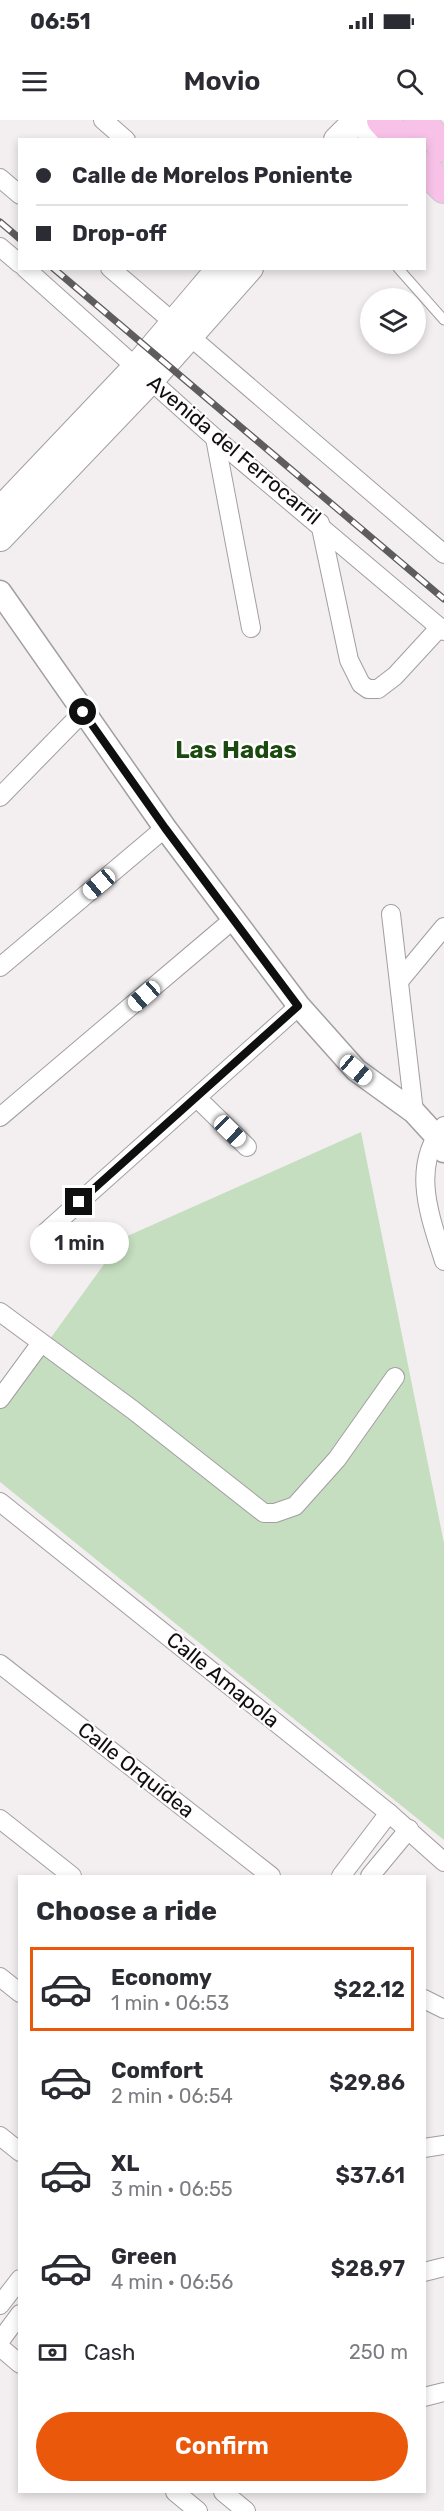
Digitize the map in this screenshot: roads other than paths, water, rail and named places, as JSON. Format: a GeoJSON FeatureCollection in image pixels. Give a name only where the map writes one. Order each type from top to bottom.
{"type":"FeatureCollection","features":[{"type":"Feature","properties":{"kind":"highway"},"geometry":{"type":"LineString","coordinates":[[419,120],[444,147]]}},
{"type":"Feature","properties":{"kind":"highway"},"geometry":{"type":"LineString","coordinates":[[426,168],[444,188]]}},
{"type":"Feature","properties":{"kind":"main road"},"geometry":{"type":"LineString","coordinates":[[340,138],[357,120]]}},
{"type":"Feature","properties":{"kind":"main road"},"geometry":{"type":"LineString","coordinates":[[0,538],[182,328],[248,270]]}},
{"type":"Feature","properties":{"kind":"main road"},"geometry":{"type":"LineString","coordinates":[[182,328],[207,275]]}},
{"type":"Feature","properties":{"kind":"main road"},"geometry":{"type":"LineString","coordinates":[[0,510],[144,374]]}},
{"type":"Feature","properties":{"kind":"street"},"geometry":{"type":"LineString","coordinates":[[103,120],[124,138]]}},
{"type":"Feature","properties":{"kind":"street"},"geometry":{"type":"LineString","coordinates":[[0,178],[18,193]]}},
{"type":"Feature","properties":{"kind":"street"},"geometry":{"type":"LineString","coordinates":[[0,247],[18,262]]}},
{"type":"Feature","properties":{"kind":"street","name":"Avenida del Ferrocarril"},"geometry":{"type":"LineString","coordinates":[[27,270],[215,438],[320,523],[442,629]]}},
{"type":"Feature","properties":{"kind":"street"},"geometry":{"type":"LineString","coordinates":[[112,270],[444,554]]}},
{"type":"Feature","properties":{"kind":"street"},"geometry":{"type":"LineString","coordinates":[[215,438],[251,628]]}},
{"type":"Feature","properties":{"kind":"street"},"geometry":{"type":"LineString","coordinates":[[320,523],[350,660],[361,684],[368,689],[378,689],[442,629]]}},
{"type":"Feature","properties":{"kind":"street"},"geometry":{"type":"LineString","coordinates":[[0,592],[165,828],[235,918],[298,1006],[356,1070],[414,1112],[441,1138],[428,1163],[424,1190],[444,1261]]}},
{"type":"Feature","properties":{"kind":"street"},"geometry":{"type":"LineString","coordinates":[[0,798],[83,712]]}},
{"type":"Feature","properties":{"kind":"street"},"geometry":{"type":"LineString","coordinates":[[0,967],[165,828]]}},
{"type":"Feature","properties":{"kind":"street"},"geometry":{"type":"LineString","coordinates":[[391,914],[414,1112]]}},
{"type":"Feature","properties":{"kind":"street"},"geometry":{"type":"LineString","coordinates":[[0,1117],[235,918]]}},
{"type":"Feature","properties":{"kind":"street"},"geometry":{"type":"LineString","coordinates":[[400,980],[444,927]]}},
{"type":"Feature","properties":{"kind":"street"},"geometry":{"type":"LineString","coordinates":[[46,1232],[298,1006]]}},
{"type":"Feature","properties":{"kind":"street"},"geometry":{"type":"LineString","coordinates":[[197,1098],[247,1147]]}},
{"type":"Feature","properties":{"kind":"street"},"geometry":{"type":"LineString","coordinates":[[0,1312],[133,1410],[264,1513],[275,1513],[294,1506],[337,1459],[395,1377]]}},
{"type":"Feature","properties":{"kind":"street"},"geometry":{"type":"LineString","coordinates":[[0,1399],[41,1343]]}},
{"type":"Feature","properties":{"kind":"street","name":"Calle Amapola"},"geometry":{"type":"LineString","coordinates":[[1,1504],[389,1812],[444,1862]]}},
{"type":"Feature","properties":{"kind":"street","name":"Calle Orquídea"},"geometry":{"type":"LineString","coordinates":[[0,1664],[270,1875]]}},
{"type":"Feature","properties":{"kind":"street"},"geometry":{"type":"LineString","coordinates":[[341,1875],[389,1812]]}},
{"type":"Feature","properties":{"kind":"street"},"geometry":{"type":"LineString","coordinates":[[0,1819],[71,1875]]}},
{"type":"Feature","properties":{"kind":"street"},"geometry":{"type":"LineString","coordinates":[[371,1875],[409,1829]]}},
{"type":"Feature","properties":{"kind":"street"},"geometry":{"type":"LineString","coordinates":[[0,1977],[18,1991]]}},
{"type":"Feature","properties":{"kind":"street"},"geometry":{"type":"LineString","coordinates":[[426,2000],[444,2009]]}},
{"type":"Feature","properties":{"kind":"street"},"geometry":{"type":"LineString","coordinates":[[0,2136],[18,2150]]}},
{"type":"Feature","properties":{"kind":"street"},"geometry":{"type":"LineString","coordinates":[[426,2148],[444,2145]]}},
{"type":"Feature","properties":{"kind":"street"},"geometry":{"type":"LineString","coordinates":[[426,2272],[444,2267]]}},
{"type":"Feature","properties":{"kind":"street"},"geometry":{"type":"LineString","coordinates":[[18,2282],[0,2304],[18,2315]]}},
{"type":"Feature","properties":{"kind":"street"},"geometry":{"type":"LineString","coordinates":[[0,2341],[18,2317]]}},
{"type":"Feature","properties":{"kind":"street"},"geometry":{"type":"LineString","coordinates":[[0,2348],[18,2362]]}},
{"type":"Feature","properties":{"kind":"street"},"geometry":{"type":"LineString","coordinates":[[426,2396],[444,2392]]}},
{"type":"Feature","properties":{"kind":"street"},"geometry":{"type":"LineString","coordinates":[[176,2493],[198,2511]]}},
{"type":"Feature","properties":{"kind":"street"},"geometry":{"type":"LineString","coordinates":[[224,2493],[246,2511]]}},
{"type":"Feature","properties":{"kind":"lane"},"geometry":{"type":"LineString","coordinates":[[400,270],[444,320]]}},
{"type":"Feature","properties":{"kind":"railway"},"geometry":{"type":"LineString","coordinates":[[0,222],[18,237]]}},
{"type":"Feature","properties":{"kind":"railway"},"geometry":{"type":"LineString","coordinates":[[55,270],[444,599]]}},
{"type":"Feature","properties":{"kind":"district","name":"Las Hadas"},"geometry":{"type":"Point","coordinates":[236,750]}}]}
